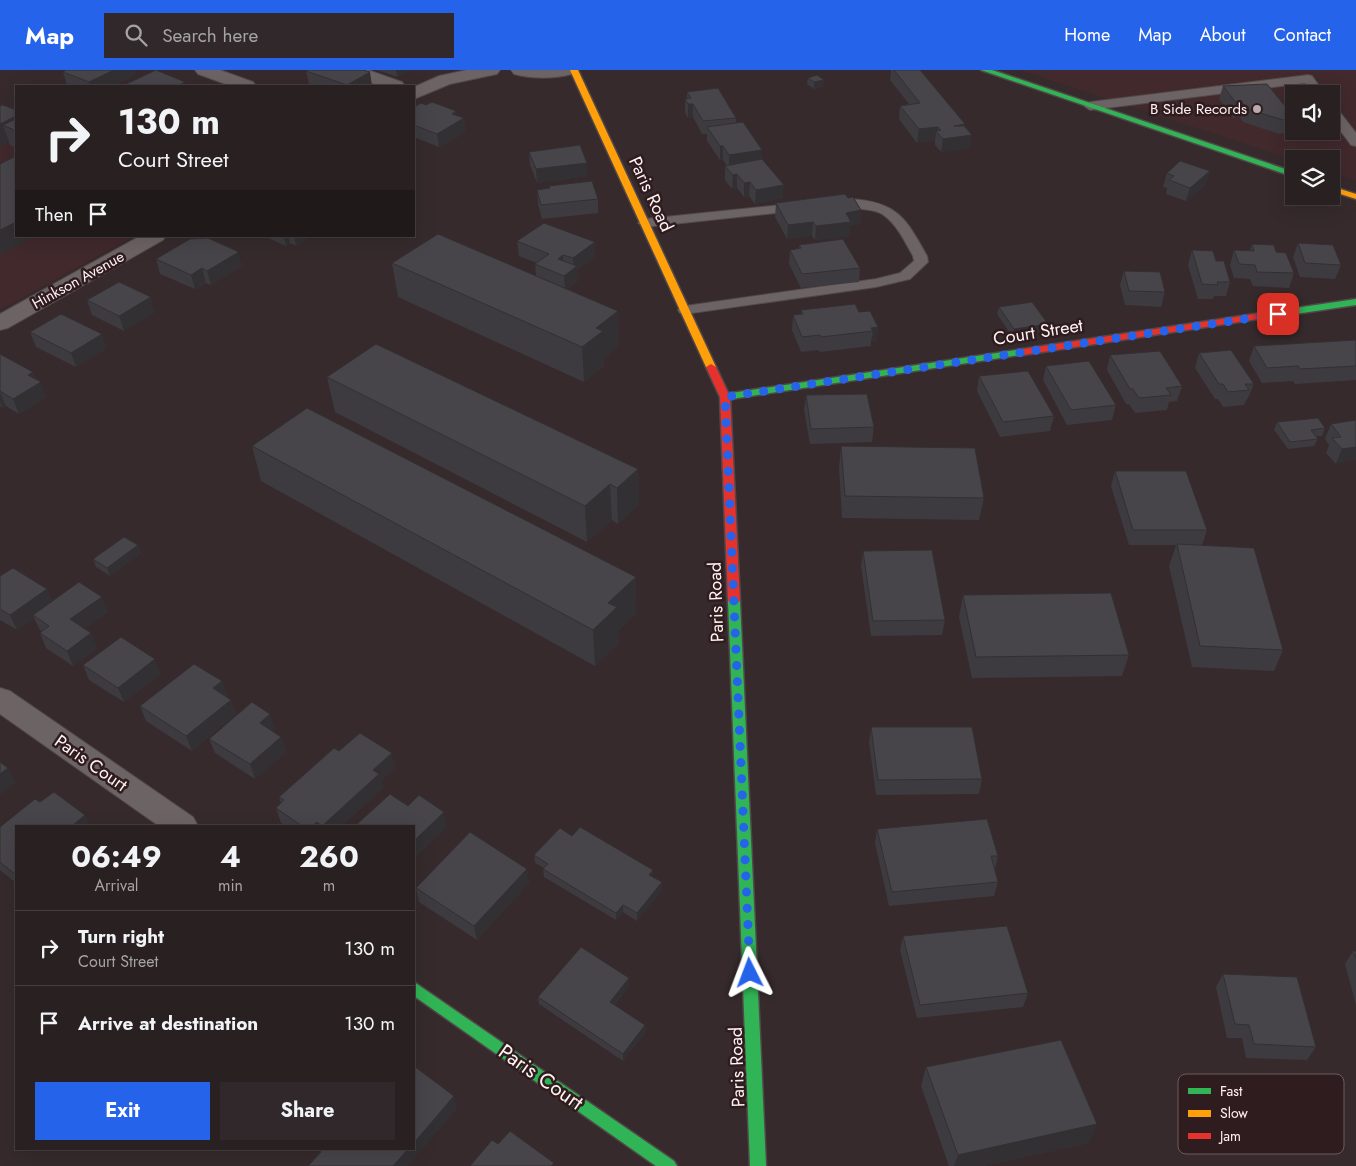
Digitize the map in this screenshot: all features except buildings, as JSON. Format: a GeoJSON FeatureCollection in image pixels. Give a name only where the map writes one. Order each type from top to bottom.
{"type":"FeatureCollection","features":[{"type":"Feature","properties":{"kind":"main road","name":"Paris Road"},"geometry":{"type":"LineString","coordinates":[[574,70],[725,397],[758,1166]]}},
{"type":"Feature","properties":{"kind":"main road"},"geometry":{"type":"LineString","coordinates":[[985,70],[1285,172]]}},
{"type":"Feature","properties":{"kind":"main road"},"geometry":{"type":"LineString","coordinates":[[1340,191],[1356,197]]}},
{"type":"Feature","properties":{"kind":"main road","name":"Court Street"},"geometry":{"type":"LineString","coordinates":[[725,397],[1356,302]]}},
{"type":"Feature","properties":{"kind":"main road","name":"Paris Court"},"geometry":{"type":"LineString","coordinates":[[415,989],[669,1166]]}},
{"type":"Feature","properties":{"kind":"street"},"geometry":{"type":"LineString","coordinates":[[204,70],[244,85]]}},
{"type":"Feature","properties":{"kind":"street"},"geometry":{"type":"LineString","coordinates":[[351,70],[393,85]]}},
{"type":"Feature","properties":{"kind":"street"},"geometry":{"type":"LineString","coordinates":[[415,93],[445,80],[490,70]]}},
{"type":"Feature","properties":{"kind":"street"},"geometry":{"type":"LineString","coordinates":[[520,70],[546,73],[566,70]]}},
{"type":"Feature","properties":{"kind":"street","name":"Hinkson Avenue"},"geometry":{"type":"LineString","coordinates":[[0,323],[154,237]]}},
{"type":"Feature","properties":{"kind":"street","name":"Paris Court"},"geometry":{"type":"LineString","coordinates":[[0,699],[181,825]]}},
{"type":"Feature","properties":{"kind":"lane"},"geometry":{"type":"LineString","coordinates":[[1090,106],[1308,79],[1312,85]]}},
{"type":"Feature","properties":{"kind":"lane"},"geometry":{"type":"LineString","coordinates":[[1340,122],[1356,142]]}},
{"type":"Feature","properties":{"kind":"lane"},"geometry":{"type":"LineString","coordinates":[[645,223],[833,204],[872,204],[883,208],[902,223],[920,256],[921,262],[905,276],[876,283],[685,310]]}},
{"type":"Feature","properties":{"kind":"shaded area"},"geometry":{"type":"Polygon","coordinates":[[[1019,70],[1356,70],[1356,181],[1340,175],[1340,150],[1285,150],[1285,157],[1019,70]]]}},
{"type":"Feature","properties":{"kind":"shaded area"},"geometry":{"type":"Polygon","coordinates":[[[0,103],[15,110],[15,237],[132,237],[0,310],[0,103]]]}},
{"type":"Feature","properties":{"kind":"traffic: fast"},"geometry":{"type":"LineString","coordinates":[[985,70],[1285,172]]}},
{"type":"Feature","properties":{"kind":"traffic: fast"},"geometry":{"type":"LineString","coordinates":[[1268,315],[1356,302]]}},
{"type":"Feature","properties":{"kind":"traffic: fast"},"geometry":{"type":"LineString","coordinates":[[725,397],[1023,352]]}},
{"type":"Feature","properties":{"kind":"traffic: fast"},"geometry":{"type":"LineString","coordinates":[[734,601],[758,1166]]}},
{"type":"Feature","properties":{"kind":"traffic: fast"},"geometry":{"type":"LineString","coordinates":[[415,989],[669,1166]]}},
{"type":"Feature","properties":{"kind":"traffic: slow"},"geometry":{"type":"LineString","coordinates":[[574,70],[711,367]]}},
{"type":"Feature","properties":{"kind":"traffic: slow"},"geometry":{"type":"LineString","coordinates":[[1340,191],[1356,197]]}},
{"type":"Feature","properties":{"kind":"traffic: jam"},"geometry":{"type":"LineString","coordinates":[[1023,352],[1268,315]]}},
{"type":"Feature","properties":{"kind":"traffic: jam"},"geometry":{"type":"LineString","coordinates":[[711,367],[725,397],[734,601]]}},
{"type":"Feature","properties":{"kind":"place","name":"B Side Records"},"geometry":{"type":"Point","coordinates":[1257,109]}},
{"type":"Feature","properties":{"kind":"route"},"geometry":{"type":"LineString","coordinates":[[750,973],[725,397],[1278,314]]}}]}
